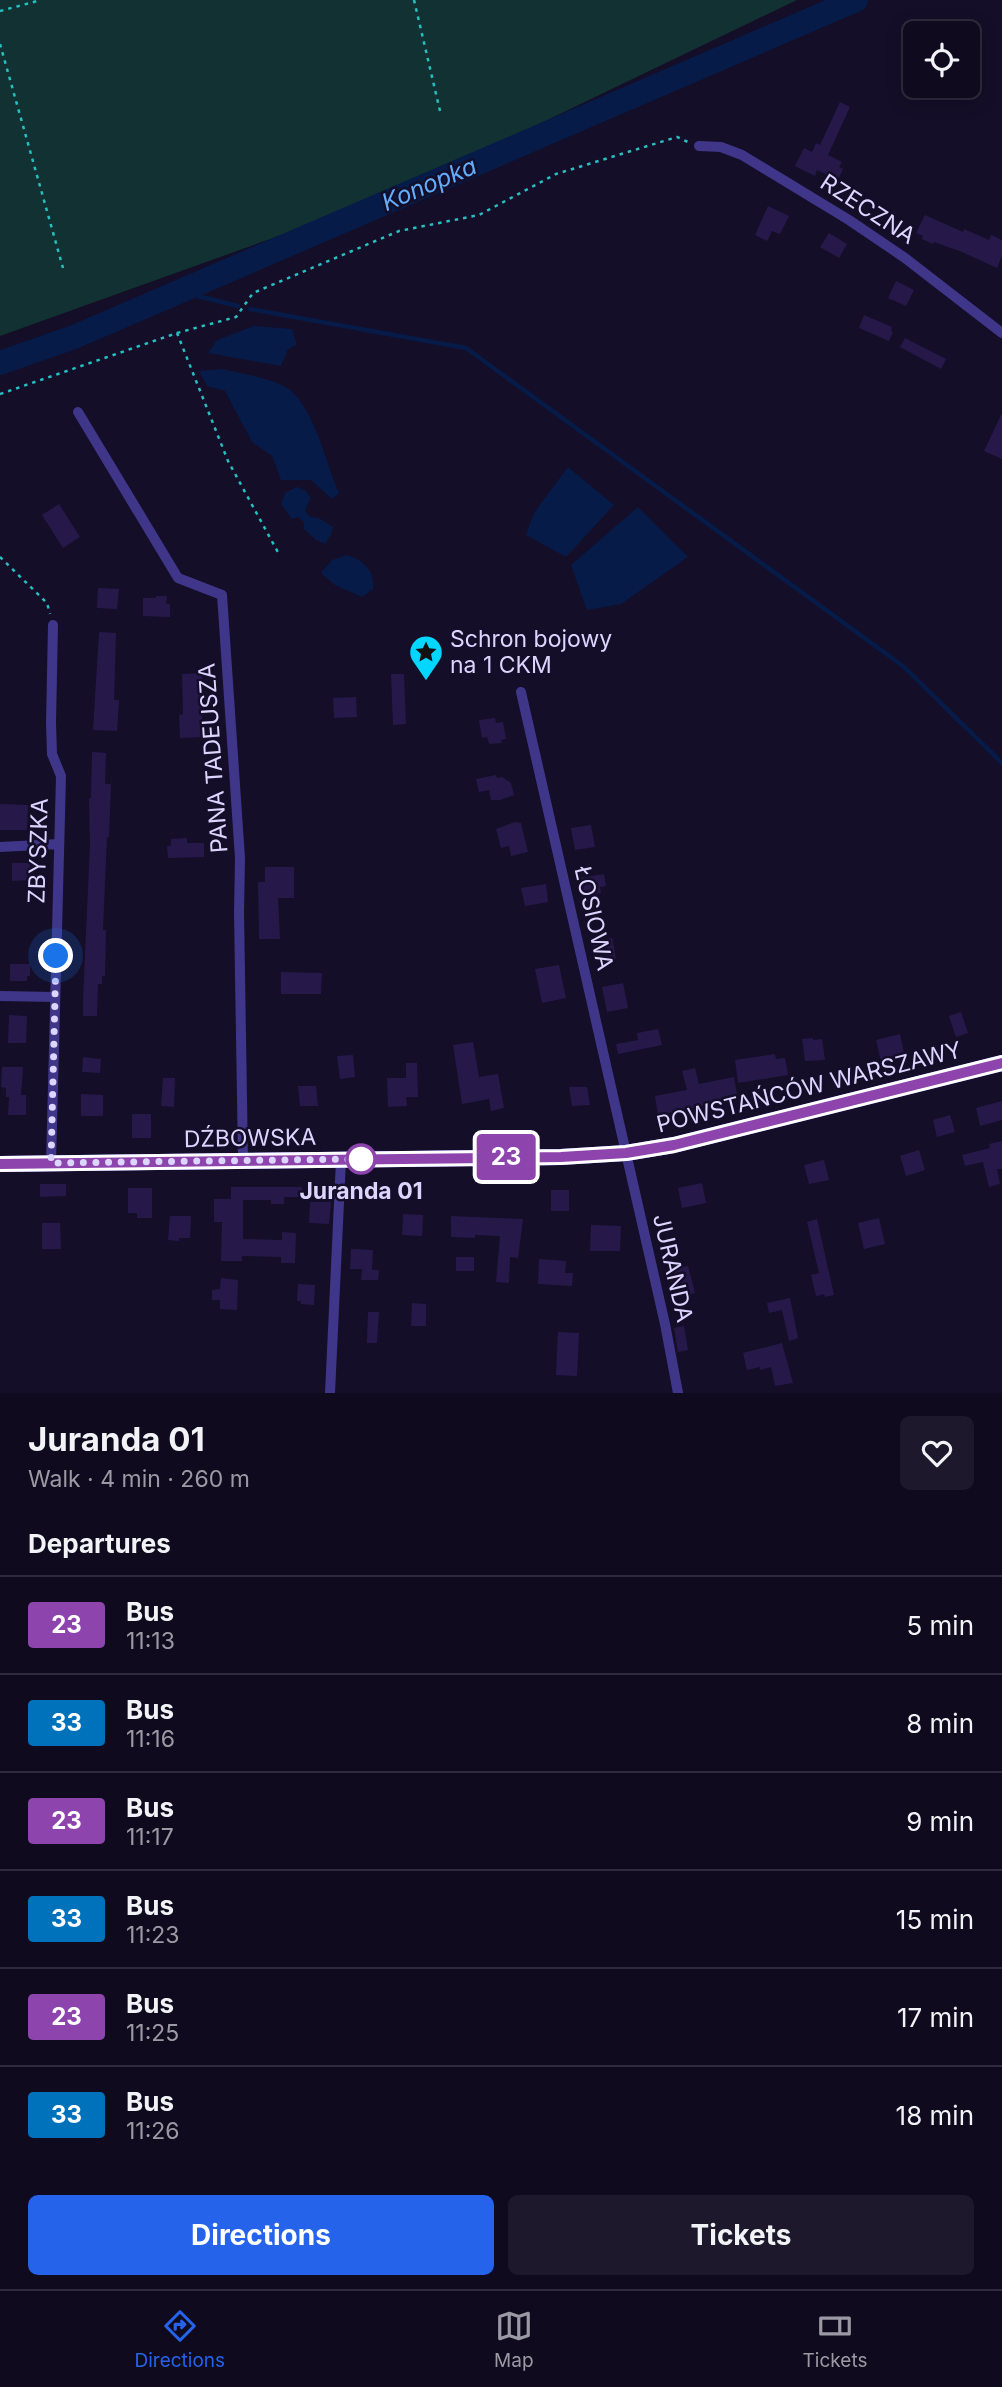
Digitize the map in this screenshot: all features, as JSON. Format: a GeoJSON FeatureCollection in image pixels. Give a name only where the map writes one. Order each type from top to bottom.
{"type":"FeatureCollection","features":[{"type":"Feature","properties":{"kind":"main road","name":"POWSTAŃCÓW WARSZAWY"},"geometry":{"type":"LineString","coordinates":[[626,1153],[674,1145],[762,1124],[1002,1063]]}},
{"type":"Feature","properties":{"kind":"main road","name":"DŹBOWSKA"},"geometry":{"type":"LineString","coordinates":[[0,1164],[561,1157],[626,1153]]}},
{"type":"Feature","properties":{"kind":"street","name":"RZECZNA"},"geometry":{"type":"LineString","coordinates":[[699,146],[721,146],[742,155],[849,220],[905,258],[1002,333]]}},
{"type":"Feature","properties":{"kind":"street","name":"PANA TADEUSZA"},"geometry":{"type":"LineString","coordinates":[[78,412],[178,578],[222,594],[240,858],[243,1161]]}},
{"type":"Feature","properties":{"kind":"street","name":"ZBYSZKA"},"geometry":{"type":"LineString","coordinates":[[51,1163],[61,776],[52,754],[54,625]]}},
{"type":"Feature","properties":{"kind":"street","name":"ŁOSIOWA"},"geometry":{"type":"LineString","coordinates":[[521,692],[626,1153]]}},
{"type":"Feature","properties":{"kind":"street"},"geometry":{"type":"LineString","coordinates":[[0,846],[59,844]]}},
{"type":"Feature","properties":{"kind":"street"},"geometry":{"type":"LineString","coordinates":[[0,996],[55,996]]}},
{"type":"Feature","properties":{"kind":"street","name":"JURANDA"},"geometry":{"type":"LineString","coordinates":[[626,1153],[678,1393]]}},
{"type":"Feature","properties":{"kind":"street"},"geometry":{"type":"LineString","coordinates":[[330,1393],[341,1160]]}},
{"type":"Feature","properties":{"kind":"path"},"geometry":{"type":"LineString","coordinates":[[0,11],[41,0]]}},
{"type":"Feature","properties":{"kind":"path"},"geometry":{"type":"LineString","coordinates":[[414,0],[440,111]]}},
{"type":"Feature","properties":{"kind":"path"},"geometry":{"type":"LineString","coordinates":[[0,44],[63,268]]}},
{"type":"Feature","properties":{"kind":"path"},"geometry":{"type":"LineString","coordinates":[[0,394],[177,333],[236,317],[253,293],[399,231],[479,215],[556,174],[677,138],[699,146]]}},
{"type":"Feature","properties":{"kind":"path"},"geometry":{"type":"LineString","coordinates":[[177,333],[228,461],[280,556]]}},
{"type":"Feature","properties":{"kind":"path"},"geometry":{"type":"LineString","coordinates":[[0,557],[47,603],[54,625]]}},
{"type":"Feature","properties":{"kind":"green space"},"geometry":{"type":"Polygon","coordinates":[[[0,0],[797,0],[539,124],[340,214],[0,336],[0,0]]]}},
{"type":"Feature","properties":{"kind":"water"},"geometry":{"type":"Polygon","coordinates":[[[254,326],[292,329],[297,345],[288,349],[281,366],[208,353],[217,340],[254,326]]]}},
{"type":"Feature","properties":{"kind":"water"},"geometry":{"type":"Polygon","coordinates":[[[223,369],[276,382],[299,399],[313,424],[339,493],[332,499],[311,480],[281,480],[272,456],[252,442],[225,391],[207,386],[199,371],[223,369]]]}},
{"type":"Feature","properties":{"kind":"water"},"geometry":{"type":"Polygon","coordinates":[[[568,467],[614,505],[566,557],[526,535],[534,513],[568,467]]]}},
{"type":"Feature","properties":{"kind":"water"},"geometry":{"type":"Polygon","coordinates":[[[297,487],[306,491],[311,498],[305,510],[310,517],[319,518],[333,527],[325,544],[304,529],[304,522],[298,517],[292,519],[281,504],[285,493],[297,487]]]}},
{"type":"Feature","properties":{"kind":"water"},"geometry":{"type":"Polygon","coordinates":[[[638,507],[688,557],[621,604],[587,610],[571,565],[638,507]]]}},
{"type":"Feature","properties":{"kind":"water"},"geometry":{"type":"Polygon","coordinates":[[[346,555],[358,559],[370,571],[373,589],[362,597],[335,585],[321,573],[332,560],[346,555]]]}},
{"type":"Feature","properties":{"kind":"building"},"geometry":{"type":"Polygon","coordinates":[[[840,102],[850,107],[828,155],[842,162],[839,167],[843,169],[839,178],[817,170],[815,176],[795,166],[804,148],[812,152],[816,143],[820,145],[840,102]]]}},
{"type":"Feature","properties":{"kind":"building"},"geometry":{"type":"Polygon","coordinates":[[[768,206],[789,216],[780,234],[772,231],[767,241],[755,235],[768,206]]]}},
{"type":"Feature","properties":{"kind":"building"},"geometry":{"type":"Polygon","coordinates":[[[925,215],[963,232],[964,229],[989,240],[991,235],[1002,240],[1002,256],[997,268],[962,252],[922,239],[923,236],[916,233],[925,215]]]}},
{"type":"Feature","properties":{"kind":"building"},"geometry":{"type":"Polygon","coordinates":[[[829,233],[847,244],[839,258],[820,247],[829,233]]]}},
{"type":"Feature","properties":{"kind":"building"},"geometry":{"type":"Polygon","coordinates":[[[896,281],[914,290],[906,306],[888,298],[896,281]]]}},
{"type":"Feature","properties":{"kind":"building"},"geometry":{"type":"Polygon","coordinates":[[[864,315],[892,327],[889,341],[859,328],[864,315]]]}},
{"type":"Feature","properties":{"kind":"building"},"geometry":{"type":"Polygon","coordinates":[[[905,338],[946,359],[941,369],[900,347],[905,338]]]}},
{"type":"Feature","properties":{"kind":"building"},"geometry":{"type":"Polygon","coordinates":[[[1002,413],[1002,459],[984,451],[1002,413]]]}},
{"type":"Feature","properties":{"kind":"building"},"geometry":{"type":"Polygon","coordinates":[[[59,504],[80,537],[63,548],[42,515],[59,504]]]}},
{"type":"Feature","properties":{"kind":"building"},"geometry":{"type":"Polygon","coordinates":[[[98,588],[119,589],[117,609],[97,608],[98,588]]]}},
{"type":"Feature","properties":{"kind":"building"},"geometry":{"type":"Polygon","coordinates":[[[167,596],[166,604],[170,604],[170,617],[143,616],[143,598],[167,596]]]}},
{"type":"Feature","properties":{"kind":"building"},"geometry":{"type":"Polygon","coordinates":[[[99,632],[116,633],[114,700],[119,700],[117,731],[93,730],[99,632]]]}},
{"type":"Feature","properties":{"kind":"building"},"geometry":{"type":"Polygon","coordinates":[[[202,673],[202,737],[180,738],[179,715],[183,714],[182,674],[202,673]]]}},
{"type":"Feature","properties":{"kind":"building"},"geometry":{"type":"Polygon","coordinates":[[[391,674],[404,674],[406,724],[393,725],[391,674]]]}},
{"type":"Feature","properties":{"kind":"building"},"geometry":{"type":"Polygon","coordinates":[[[356,697],[357,717],[334,718],[333,698],[356,697]]]}},
{"type":"Feature","properties":{"kind":"building"},"geometry":{"type":"Polygon","coordinates":[[[495,718],[496,723],[503,722],[506,739],[501,740],[502,743],[489,744],[487,737],[482,738],[479,720],[495,718]]]}},
{"type":"Feature","properties":{"kind":"building"},"geometry":{"type":"Polygon","coordinates":[[[92,752],[106,753],[105,784],[111,784],[103,930],[106,930],[105,976],[102,976],[102,984],[98,984],[97,1016],[83,1016],[90,845],[89,798],[92,752]]]}},
{"type":"Feature","properties":{"kind":"building"},"geometry":{"type":"Polygon","coordinates":[[[496,775],[497,778],[502,777],[511,783],[514,795],[491,800],[489,790],[479,792],[476,779],[496,775]]]}},
{"type":"Feature","properties":{"kind":"building"},"geometry":{"type":"Polygon","coordinates":[[[0,804],[28,805],[27,830],[0,830],[0,804]]]}},
{"type":"Feature","properties":{"kind":"building"},"geometry":{"type":"Polygon","coordinates":[[[515,822],[521,823],[528,852],[511,856],[509,846],[501,848],[496,829],[515,822]]]}},
{"type":"Feature","properties":{"kind":"building"},"geometry":{"type":"Polygon","coordinates":[[[591,825],[595,847],[575,850],[571,828],[591,825]]]}},
{"type":"Feature","properties":{"kind":"building"},"geometry":{"type":"Polygon","coordinates":[[[187,838],[187,843],[204,843],[204,857],[168,858],[167,846],[171,846],[171,839],[187,838]]]}},
{"type":"Feature","properties":{"kind":"building"},"geometry":{"type":"Polygon","coordinates":[[[12,863],[30,863],[30,880],[12,881],[12,863]]]}},
{"type":"Feature","properties":{"kind":"building"},"geometry":{"type":"Polygon","coordinates":[[[265,867],[294,867],[294,898],[278,898],[280,939],[259,939],[258,882],[265,882],[265,867]]]}},
{"type":"Feature","properties":{"kind":"building"},"geometry":{"type":"Polygon","coordinates":[[[604,874],[606,886],[600,887],[601,893],[583,896],[580,878],[604,874]]]}},
{"type":"Feature","properties":{"kind":"building"},"geometry":{"type":"Polygon","coordinates":[[[546,884],[548,902],[525,906],[521,888],[546,884]]]}},
{"type":"Feature","properties":{"kind":"building"},"geometry":{"type":"Polygon","coordinates":[[[612,938],[616,959],[596,962],[592,941],[612,938]]]}},
{"type":"Feature","properties":{"kind":"building"},"geometry":{"type":"Polygon","coordinates":[[[10,964],[30,964],[27,981],[10,981],[10,964]]]}},
{"type":"Feature","properties":{"kind":"building"},"geometry":{"type":"Polygon","coordinates":[[[559,965],[566,998],[542,1003],[535,969],[559,965]]]}},
{"type":"Feature","properties":{"kind":"building"},"geometry":{"type":"Polygon","coordinates":[[[281,972],[322,973],[321,994],[281,994],[281,972]]]}},
{"type":"Feature","properties":{"kind":"building"},"geometry":{"type":"Polygon","coordinates":[[[623,983],[628,1008],[607,1012],[602,987],[623,983]]]}},
{"type":"Feature","properties":{"kind":"building"},"geometry":{"type":"Polygon","coordinates":[[[961,1012],[968,1033],[956,1037],[949,1016],[961,1012]]]}},
{"type":"Feature","properties":{"kind":"building"},"geometry":{"type":"Polygon","coordinates":[[[9,1015],[27,1016],[26,1043],[8,1043],[9,1015]]]}},
{"type":"Feature","properties":{"kind":"building"},"geometry":{"type":"Polygon","coordinates":[[[658,1029],[662,1045],[618,1054],[616,1044],[638,1040],[637,1033],[658,1029]]]}},
{"type":"Feature","properties":{"kind":"building"},"geometry":{"type":"Polygon","coordinates":[[[900,1034],[905,1057],[881,1062],[876,1040],[900,1034]]]}},
{"type":"Feature","properties":{"kind":"building"},"geometry":{"type":"Polygon","coordinates":[[[802,1039],[822,1039],[825,1060],[805,1061],[802,1039]]]}},
{"type":"Feature","properties":{"kind":"building"},"geometry":{"type":"Polygon","coordinates":[[[473,1042],[479,1077],[498,1074],[504,1108],[491,1111],[489,1099],[462,1104],[453,1045],[473,1042]]]}},
{"type":"Feature","properties":{"kind":"building"},"geometry":{"type":"Polygon","coordinates":[[[775,1054],[776,1059],[785,1058],[788,1075],[738,1083],[735,1060],[775,1054]]]}},
{"type":"Feature","properties":{"kind":"building"},"geometry":{"type":"Polygon","coordinates":[[[353,1055],[355,1077],[340,1079],[337,1056],[353,1055]]]}},
{"type":"Feature","properties":{"kind":"building"},"geometry":{"type":"Polygon","coordinates":[[[83,1057],[101,1059],[100,1073],[82,1072],[83,1057]]]}},
{"type":"Feature","properties":{"kind":"building"},"geometry":{"type":"Polygon","coordinates":[[[406,1063],[417,1063],[418,1097],[406,1097],[407,1106],[388,1107],[387,1078],[406,1078],[406,1063]]]}},
{"type":"Feature","properties":{"kind":"building"},"geometry":{"type":"Polygon","coordinates":[[[2,1067],[23,1067],[21,1095],[26,1095],[26,1115],[8,1115],[9,1097],[6,1097],[6,1088],[1,1087],[2,1067]]]}},
{"type":"Feature","properties":{"kind":"building"},"geometry":{"type":"Polygon","coordinates":[[[695,1068],[699,1084],[734,1077],[738,1099],[658,1115],[655,1096],[687,1090],[682,1071],[695,1068]]]}},
{"type":"Feature","properties":{"kind":"building"},"geometry":{"type":"Polygon","coordinates":[[[163,1078],[175,1078],[174,1107],[161,1106],[163,1078]]]}},
{"type":"Feature","properties":{"kind":"building"},"geometry":{"type":"Polygon","coordinates":[[[298,1086],[316,1086],[318,1106],[300,1106],[298,1086]]]}},
{"type":"Feature","properties":{"kind":"building"},"geometry":{"type":"Polygon","coordinates":[[[569,1087],[587,1087],[590,1105],[572,1106],[569,1087]]]}},
{"type":"Feature","properties":{"kind":"building"},"geometry":{"type":"Polygon","coordinates":[[[81,1094],[103,1095],[103,1116],[81,1116],[81,1094]]]}},
{"type":"Feature","properties":{"kind":"building"},"geometry":{"type":"Polygon","coordinates":[[[1002,1101],[1002,1120],[980,1126],[976,1108],[1002,1101]]]}},
{"type":"Feature","properties":{"kind":"building"},"geometry":{"type":"Polygon","coordinates":[[[132,1114],[151,1114],[151,1138],[132,1138],[132,1114]]]}},
{"type":"Feature","properties":{"kind":"building"},"geometry":{"type":"Polygon","coordinates":[[[950,1115],[955,1132],[937,1137],[933,1120],[950,1115]]]}},
{"type":"Feature","properties":{"kind":"building"},"geometry":{"type":"Polygon","coordinates":[[[1002,1141],[1002,1169],[997,1169],[1000,1184],[989,1187],[983,1162],[965,1166],[962,1155],[990,1148],[989,1144],[1002,1141]]]}},
{"type":"Feature","properties":{"kind":"building"},"geometry":{"type":"Polygon","coordinates":[[[919,1150],[925,1170],[906,1176],[900,1156],[919,1150]]]}},
{"type":"Feature","properties":{"kind":"building"},"geometry":{"type":"Polygon","coordinates":[[[824,1160],[829,1180],[809,1184],[804,1165],[824,1160]]]}},
{"type":"Feature","properties":{"kind":"building"},"geometry":{"type":"Polygon","coordinates":[[[702,1183],[706,1203],[682,1208],[678,1188],[702,1183]]]}},
{"type":"Feature","properties":{"kind":"building"},"geometry":{"type":"Polygon","coordinates":[[[40,1184],[66,1184],[66,1196],[40,1197],[40,1184]]]}},
{"type":"Feature","properties":{"kind":"building"},"geometry":{"type":"Polygon","coordinates":[[[231,1187],[302,1187],[302,1197],[284,1197],[284,1204],[271,1204],[271,1200],[243,1200],[243,1239],[282,1240],[282,1232],[296,1233],[295,1263],[281,1263],[281,1257],[242,1256],[242,1261],[221,1261],[222,1222],[214,1222],[214,1199],[231,1199],[231,1187]]]}},
{"type":"Feature","properties":{"kind":"building"},"geometry":{"type":"Polygon","coordinates":[[[128,1188],[152,1188],[152,1218],[137,1218],[137,1213],[128,1213],[128,1188]]]}},
{"type":"Feature","properties":{"kind":"building"},"geometry":{"type":"Polygon","coordinates":[[[551,1190],[569,1190],[569,1211],[551,1211],[551,1190]]]}},
{"type":"Feature","properties":{"kind":"building"},"geometry":{"type":"Polygon","coordinates":[[[310,1202],[331,1202],[329,1224],[309,1223],[310,1202]]]}},
{"type":"Feature","properties":{"kind":"building"},"geometry":{"type":"Polygon","coordinates":[[[403,1214],[423,1215],[422,1236],[402,1235],[403,1214]]]}},
{"type":"Feature","properties":{"kind":"building"},"geometry":{"type":"Polygon","coordinates":[[[170,1216],[191,1216],[190,1238],[168,1240],[170,1216]]]}},
{"type":"Feature","properties":{"kind":"building"},"geometry":{"type":"Polygon","coordinates":[[[451,1216],[523,1219],[518,1258],[510,1257],[509,1283],[496,1282],[500,1236],[451,1237],[451,1216]]]}},
{"type":"Feature","properties":{"kind":"building"},"geometry":{"type":"Polygon","coordinates":[[[879,1218],[885,1244],[864,1249],[858,1223],[879,1218]]]}},
{"type":"Feature","properties":{"kind":"building"},"geometry":{"type":"Polygon","coordinates":[[[817,1219],[834,1295],[825,1297],[824,1294],[816,1296],[811,1275],[819,1273],[807,1222],[817,1219]]]}},
{"type":"Feature","properties":{"kind":"building"},"geometry":{"type":"Polygon","coordinates":[[[42,1223],[60,1223],[61,1249],[42,1249],[42,1223]]]}},
{"type":"Feature","properties":{"kind":"building"},"geometry":{"type":"Polygon","coordinates":[[[591,1225],[621,1226],[620,1251],[590,1251],[591,1225]]]}},
{"type":"Feature","properties":{"kind":"building"},"geometry":{"type":"Polygon","coordinates":[[[351,1249],[373,1250],[372,1270],[379,1270],[378,1280],[361,1280],[362,1269],[350,1269],[351,1249]]]}},
{"type":"Feature","properties":{"kind":"building"},"geometry":{"type":"Polygon","coordinates":[[[456,1257],[474,1257],[474,1271],[456,1271],[456,1257]]]}},
{"type":"Feature","properties":{"kind":"building"},"geometry":{"type":"Polygon","coordinates":[[[539,1259],[566,1261],[565,1273],[573,1273],[572,1286],[538,1284],[539,1259]]]}},
{"type":"Feature","properties":{"kind":"building"},"geometry":{"type":"Polygon","coordinates":[[[688,1266],[695,1293],[675,1298],[668,1271],[688,1266]]]}},
{"type":"Feature","properties":{"kind":"building"},"geometry":{"type":"Polygon","coordinates":[[[221,1278],[238,1280],[237,1310],[220,1309],[220,1300],[212,1300],[212,1290],[220,1289],[221,1278]]]}},
{"type":"Feature","properties":{"kind":"building"},"geometry":{"type":"Polygon","coordinates":[[[298,1284],[315,1285],[314,1305],[297,1301],[298,1284]]]}},
{"type":"Feature","properties":{"kind":"building"},"geometry":{"type":"Polygon","coordinates":[[[790,1298],[798,1338],[789,1341],[782,1310],[769,1313],[767,1303],[790,1298]]]}},
{"type":"Feature","properties":{"kind":"building"},"geometry":{"type":"Polygon","coordinates":[[[412,1303],[426,1304],[426,1326],[411,1326],[412,1303]]]}},
{"type":"Feature","properties":{"kind":"building"},"geometry":{"type":"Polygon","coordinates":[[[368,1312],[379,1312],[377,1343],[367,1343],[368,1312]]]}},
{"type":"Feature","properties":{"kind":"building"},"geometry":{"type":"Polygon","coordinates":[[[684,1326],[688,1350],[678,1352],[674,1328],[684,1326]]]}},
{"type":"Feature","properties":{"kind":"building"},"geometry":{"type":"Polygon","coordinates":[[[558,1332],[579,1333],[577,1376],[556,1375],[558,1332]]]}},
{"type":"Feature","properties":{"kind":"building"},"geometry":{"type":"Polygon","coordinates":[[[782,1343],[793,1383],[775,1386],[771,1367],[747,1370],[743,1353],[782,1343]]]}},
{"type":"Feature","properties":{"kind":"waterway","name":"Konopka"},"geometry":{"type":"LineString","coordinates":[[0,363],[74,337],[856,0]]}},
{"type":"Feature","properties":{"kind":"waterway"},"geometry":{"type":"LineString","coordinates":[[181,292],[238,306]]}},
{"type":"Feature","properties":{"kind":"waterway"},"geometry":{"type":"LineString","coordinates":[[250,309],[466,348],[903,666],[1002,763]]}},
{"type":"Feature","properties":{"kind":"bus line","name":"23"},"geometry":{"type":"LineString","coordinates":[[0,1164],[561,1157],[626,1153],[674,1145],[762,1124],[1002,1063]]}},
{"type":"Feature","properties":{"kind":"place","name":"Schron bojowy na 1 CKM"},"geometry":{"type":"Point","coordinates":[426,682]}},
{"type":"Feature","properties":{"kind":"place","name":"Juranda 01"},"geometry":{"type":"Point","coordinates":[361,1159]}},
{"type":"Feature","properties":{"kind":"route"},"geometry":{"type":"LineString","coordinates":[[56,956],[51,1163],[361,1159]]}}]}
